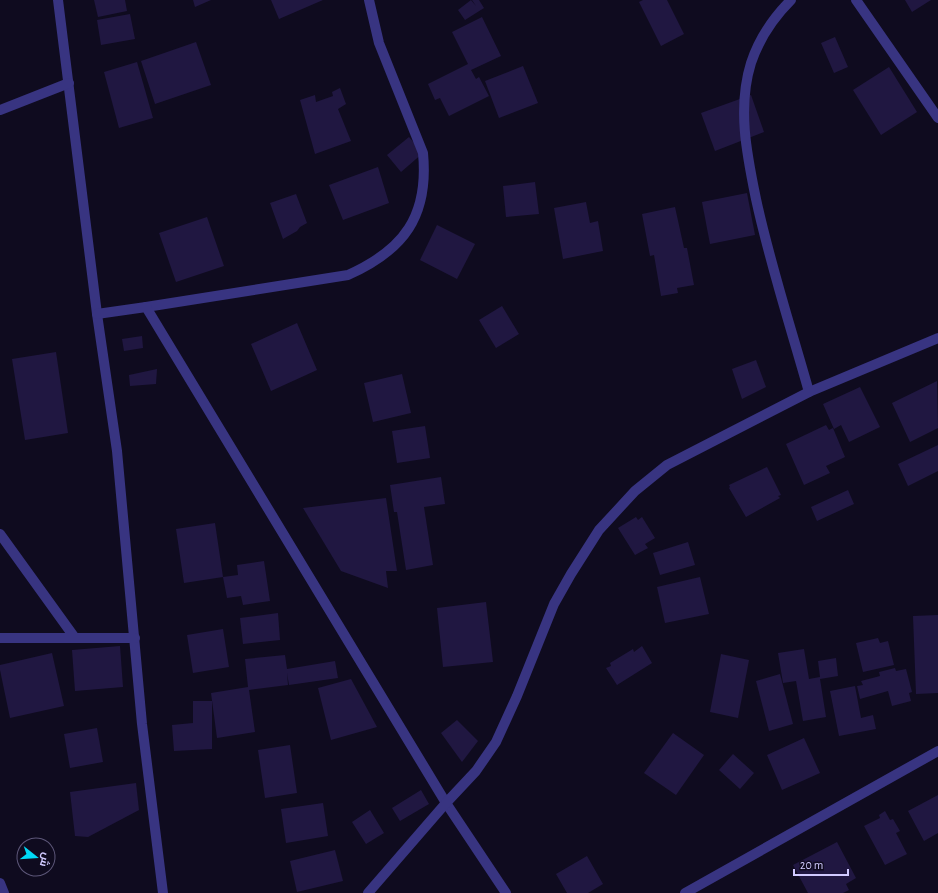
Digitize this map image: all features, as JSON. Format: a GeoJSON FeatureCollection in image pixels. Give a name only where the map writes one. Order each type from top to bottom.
{"type":"FeatureCollection","features":[{"type":"Feature","properties":{"kind":"street"},"geometry":{"type":"LineString","coordinates":[[58,0],[97,314],[117,451],[142,724],[164,893]]}},
{"type":"Feature","properties":{"kind":"street"},"geometry":{"type":"LineString","coordinates":[[97,314],[348,275],[366,267],[384,256],[396,245],[405,234],[418,212],[423,191],[425,173],[423,154],[379,43],[369,0]]}},
{"type":"Feature","properties":{"kind":"street"},"geometry":{"type":"LineString","coordinates":[[791,0],[782,9],[768,28],[751,63],[746,87],[744,112],[747,151],[766,244],[810,392]]}},
{"type":"Feature","properties":{"kind":"street"},"geometry":{"type":"LineString","coordinates":[[856,0],[938,118]]}},
{"type":"Feature","properties":{"kind":"street"},"geometry":{"type":"LineString","coordinates":[[0,110],[69,83]]}},
{"type":"Feature","properties":{"kind":"street"},"geometry":{"type":"LineString","coordinates":[[146,307],[446,803],[506,893]]}},
{"type":"Feature","properties":{"kind":"street"},"geometry":{"type":"LineString","coordinates":[[368,893],[446,803],[476,771],[496,742],[518,696],[554,604],[599,530],[635,491],[667,465],[810,392],[938,338]]}},
{"type":"Feature","properties":{"kind":"street"},"geometry":{"type":"LineString","coordinates":[[0,534],[74,638]]}},
{"type":"Feature","properties":{"kind":"street"},"geometry":{"type":"LineString","coordinates":[[0,638],[134,638]]}},
{"type":"Feature","properties":{"kind":"street"},"geometry":{"type":"LineString","coordinates":[[685,893],[938,751]]}},
{"type":"Feature","properties":{"kind":"street"},"geometry":{"type":"LineString","coordinates":[[0,883],[4,893]]}},
{"type":"Feature","properties":{"kind":"building"},"geometry":{"type":"Polygon","coordinates":[[[94,0],[125,0],[127,11],[98,17],[94,0]]]}},
{"type":"Feature","properties":{"kind":"building"},"geometry":{"type":"Polygon","coordinates":[[[193,0],[211,0],[195,7],[193,0]]]}},
{"type":"Feature","properties":{"kind":"building"},"geometry":{"type":"Polygon","coordinates":[[[271,0],[323,0],[279,19],[271,0]]]}},
{"type":"Feature","properties":{"kind":"building"},"geometry":{"type":"Polygon","coordinates":[[[471,0],[476,6],[472,0],[479,0],[484,8],[465,20],[458,10],[471,0]]]}},
{"type":"Feature","properties":{"kind":"building"},"geometry":{"type":"Polygon","coordinates":[[[643,0],[667,0],[684,34],[661,46],[639,2],[643,0]]]}},
{"type":"Feature","properties":{"kind":"building"},"geometry":{"type":"Polygon","coordinates":[[[905,0],[931,0],[912,12],[905,0]]]}},
{"type":"Feature","properties":{"kind":"building"},"geometry":{"type":"Polygon","coordinates":[[[130,14],[135,39],[101,45],[97,20],[130,14]]]}},
{"type":"Feature","properties":{"kind":"building"},"geometry":{"type":"Polygon","coordinates":[[[482,17],[501,56],[471,70],[476,79],[479,77],[489,96],[449,116],[440,98],[435,100],[428,84],[468,64],[452,32],[482,17]]]}},
{"type":"Feature","properties":{"kind":"building"},"geometry":{"type":"Polygon","coordinates":[[[835,37],[848,67],[834,73],[821,43],[835,37]]]}},
{"type":"Feature","properties":{"kind":"building"},"geometry":{"type":"Polygon","coordinates":[[[196,42],[211,85],[155,104],[141,61],[196,42]]]}},
{"type":"Feature","properties":{"kind":"building"},"geometry":{"type":"Polygon","coordinates":[[[137,62],[153,118],[119,128],[104,72],[137,62]]]}},
{"type":"Feature","properties":{"kind":"building"},"geometry":{"type":"Polygon","coordinates":[[[523,66],[538,103],[499,118],[485,81],[523,66]]]}},
{"type":"Feature","properties":{"kind":"building"},"geometry":{"type":"Polygon","coordinates":[[[889,67],[917,112],[881,135],[853,90],[889,67]]]}},
{"type":"Feature","properties":{"kind":"building"},"geometry":{"type":"Polygon","coordinates":[[[340,88],[346,104],[338,109],[351,141],[315,154],[300,100],[315,95],[316,102],[333,96],[332,92],[340,88]]]}},
{"type":"Feature","properties":{"kind":"building"},"geometry":{"type":"Polygon","coordinates":[[[751,95],[764,132],[715,151],[701,113],[751,95]]]}},
{"type":"Feature","properties":{"kind":"building"},"geometry":{"type":"Polygon","coordinates":[[[409,137],[423,153],[401,172],[387,155],[409,137]]]}},
{"type":"Feature","properties":{"kind":"building"},"geometry":{"type":"Polygon","coordinates":[[[378,167],[389,203],[343,220],[329,185],[378,167]]]}},
{"type":"Feature","properties":{"kind":"building"},"geometry":{"type":"Polygon","coordinates":[[[535,182],[539,214],[506,217],[503,186],[535,182]]]}},
{"type":"Feature","properties":{"kind":"building"},"geometry":{"type":"Polygon","coordinates":[[[747,193],[755,235],[710,244],[702,202],[747,193]]]}},
{"type":"Feature","properties":{"kind":"building"},"geometry":{"type":"Polygon","coordinates":[[[296,194],[307,223],[283,239],[270,203],[296,194]]]}},
{"type":"Feature","properties":{"kind":"building"},"geometry":{"type":"Polygon","coordinates":[[[586,202],[590,223],[598,221],[603,251],[563,259],[554,208],[586,202]]]}},
{"type":"Feature","properties":{"kind":"building"},"geometry":{"type":"Polygon","coordinates":[[[675,207],[684,248],[687,248],[694,285],[677,288],[678,293],[661,296],[654,255],[650,256],[642,214],[675,207]]]}},
{"type":"Feature","properties":{"kind":"building"},"geometry":{"type":"Polygon","coordinates":[[[207,217],[224,266],[176,282],[159,233],[207,217]]]}},
{"type":"Feature","properties":{"kind":"building"},"geometry":{"type":"Polygon","coordinates":[[[437,225],[475,244],[457,279],[420,260],[437,225]]]}},
{"type":"Feature","properties":{"kind":"building"},"geometry":{"type":"Polygon","coordinates":[[[502,306],[519,334],[496,348],[479,320],[502,306]]]}},
{"type":"Feature","properties":{"kind":"building"},"geometry":{"type":"Polygon","coordinates":[[[297,323],[317,370],[271,391],[251,344],[297,323]]]}},
{"type":"Feature","properties":{"kind":"building"},"geometry":{"type":"Polygon","coordinates":[[[142,336],[143,348],[124,351],[122,339],[142,336]]]}},
{"type":"Feature","properties":{"kind":"building"},"geometry":{"type":"Polygon","coordinates":[[[56,352],[68,433],[25,440],[12,359],[56,352]]]}},
{"type":"Feature","properties":{"kind":"building"},"geometry":{"type":"Polygon","coordinates":[[[756,360],[766,387],[742,399],[732,369],[756,360]]]}},
{"type":"Feature","properties":{"kind":"building"},"geometry":{"type":"Polygon","coordinates":[[[157,369],[156,384],[130,386],[129,375],[157,369]]]}},
{"type":"Feature","properties":{"kind":"building"},"geometry":{"type":"Polygon","coordinates":[[[402,374],[411,413],[373,422],[364,383],[402,374]]]}},
{"type":"Feature","properties":{"kind":"building"},"geometry":{"type":"Polygon","coordinates":[[[937,381],[938,428],[910,442],[892,403],[937,381]]]}},
{"type":"Feature","properties":{"kind":"building"},"geometry":{"type":"Polygon","coordinates":[[[860,387],[880,427],[849,442],[841,425],[834,429],[823,404],[860,387]]]}},
{"type":"Feature","properties":{"kind":"building"},"geometry":{"type":"Polygon","coordinates":[[[826,425],[829,430],[833,428],[845,457],[826,466],[830,473],[804,485],[786,444],[826,425]]]}},
{"type":"Feature","properties":{"kind":"building"},"geometry":{"type":"Polygon","coordinates":[[[425,426],[430,458],[397,463],[392,431],[425,426]]]}},
{"type":"Feature","properties":{"kind":"building"},"geometry":{"type":"Polygon","coordinates":[[[938,445],[938,471],[908,486],[898,464],[938,445]]]}},
{"type":"Feature","properties":{"kind":"building"},"geometry":{"type":"Polygon","coordinates":[[[767,467],[781,495],[778,496],[780,498],[746,517],[729,488],[729,485],[767,467]]]}},
{"type":"Feature","properties":{"kind":"building"},"geometry":{"type":"Polygon","coordinates":[[[441,477],[445,504],[424,507],[433,565],[406,570],[397,512],[394,512],[390,485],[441,477]]]}},
{"type":"Feature","properties":{"kind":"building"},"geometry":{"type":"Polygon","coordinates":[[[848,490],[854,504],[817,521],[811,507],[848,490]]]}},
{"type":"Feature","properties":{"kind":"building"},"geometry":{"type":"Polygon","coordinates":[[[386,498],[397,571],[386,571],[388,588],[341,571],[303,508],[386,498]]]}},
{"type":"Feature","properties":{"kind":"building"},"geometry":{"type":"Polygon","coordinates":[[[636,517],[638,520],[642,517],[655,538],[645,544],[648,548],[635,555],[618,528],[636,517]]]}},
{"type":"Feature","properties":{"kind":"building"},"geometry":{"type":"Polygon","coordinates":[[[215,523],[223,577],[184,583],[176,529],[215,523]]]}},
{"type":"Feature","properties":{"kind":"building"},"geometry":{"type":"Polygon","coordinates":[[[688,542],[695,565],[660,575],[653,553],[688,542]]]}},
{"type":"Feature","properties":{"kind":"building"},"geometry":{"type":"Polygon","coordinates":[[[264,561],[270,601],[243,605],[241,596],[227,598],[223,577],[238,575],[237,565],[264,561]]]}},
{"type":"Feature","properties":{"kind":"building"},"geometry":{"type":"Polygon","coordinates":[[[700,577],[709,614],[665,623],[657,587],[700,577]]]}},
{"type":"Feature","properties":{"kind":"building"},"geometry":{"type":"Polygon","coordinates":[[[486,602],[493,662],[443,667],[437,608],[486,602]]]}},
{"type":"Feature","properties":{"kind":"building"},"geometry":{"type":"Polygon","coordinates":[[[278,613],[280,640],[243,644],[240,618],[278,613]]]}},
{"type":"Feature","properties":{"kind":"building"},"geometry":{"type":"Polygon","coordinates":[[[938,615],[938,693],[916,694],[913,616],[938,615]]]}},
{"type":"Feature","properties":{"kind":"building"},"geometry":{"type":"Polygon","coordinates":[[[223,629],[229,667],[193,673],[187,635],[223,629]]]}},
{"type":"Feature","properties":{"kind":"building"},"geometry":{"type":"Polygon","coordinates":[[[878,638],[880,643],[888,641],[894,665],[863,672],[856,643],[878,638]]]}},
{"type":"Feature","properties":{"kind":"building"},"geometry":{"type":"Polygon","coordinates":[[[120,646],[123,687],[75,691],[72,650],[120,646]]]}},
{"type":"Feature","properties":{"kind":"building"},"geometry":{"type":"Polygon","coordinates":[[[642,646],[652,663],[617,685],[606,668],[611,666],[610,663],[633,649],[634,652],[642,646]]]}},
{"type":"Feature","properties":{"kind":"building"},"geometry":{"type":"Polygon","coordinates":[[[804,649],[809,679],[820,677],[818,661],[836,658],[838,676],[820,679],[826,717],[803,721],[796,681],[783,683],[778,653],[804,649]]]}},
{"type":"Feature","properties":{"kind":"building"},"geometry":{"type":"Polygon","coordinates":[[[52,653],[64,706],[10,718],[0,665],[52,653]]]}},
{"type":"Feature","properties":{"kind":"building"},"geometry":{"type":"Polygon","coordinates":[[[721,654],[749,660],[738,718],[710,712],[721,654]]]}},
{"type":"Feature","properties":{"kind":"building"},"geometry":{"type":"Polygon","coordinates":[[[285,655],[287,669],[335,661],[338,678],[289,685],[287,673],[288,685],[249,690],[255,732],[217,738],[211,693],[248,687],[245,659],[285,655]]]}},
{"type":"Feature","properties":{"kind":"building"},"geometry":{"type":"Polygon","coordinates":[[[895,668],[896,671],[906,669],[912,692],[909,693],[911,701],[892,706],[888,691],[860,699],[857,686],[863,685],[861,681],[880,676],[879,672],[895,668]]]}},
{"type":"Feature","properties":{"kind":"building"},"geometry":{"type":"Polygon","coordinates":[[[780,674],[793,724],[769,731],[756,681],[780,674]]]}},
{"type":"Feature","properties":{"kind":"building"},"geometry":{"type":"Polygon","coordinates":[[[351,679],[377,727],[331,740],[318,688],[351,679]]]}},
{"type":"Feature","properties":{"kind":"building"},"geometry":{"type":"Polygon","coordinates":[[[855,686],[861,718],[873,715],[876,729],[839,736],[830,691],[855,686]]]}},
{"type":"Feature","properties":{"kind":"building"},"geometry":{"type":"Polygon","coordinates":[[[193,701],[212,701],[212,749],[174,751],[172,725],[193,723],[193,701]]]}},
{"type":"Feature","properties":{"kind":"building"},"geometry":{"type":"Polygon","coordinates":[[[457,720],[478,741],[462,762],[441,733],[457,720]]]}},
{"type":"Feature","properties":{"kind":"building"},"geometry":{"type":"Polygon","coordinates":[[[97,728],[103,762],[70,768],[64,734],[97,728]]]}},
{"type":"Feature","properties":{"kind":"building"},"geometry":{"type":"Polygon","coordinates":[[[673,733],[704,755],[676,795],[644,773],[673,733]]]}},
{"type":"Feature","properties":{"kind":"building"},"geometry":{"type":"Polygon","coordinates":[[[804,738],[820,773],[782,790],[767,755],[804,738]]]}},
{"type":"Feature","properties":{"kind":"building"},"geometry":{"type":"Polygon","coordinates":[[[290,745],[297,793],[265,798],[258,750],[290,745]]]}},
{"type":"Feature","properties":{"kind":"building"},"geometry":{"type":"Polygon","coordinates":[[[733,754],[754,773],[740,789],[719,770],[733,754]]]}},
{"type":"Feature","properties":{"kind":"building"},"geometry":{"type":"Polygon","coordinates":[[[136,783],[139,810],[88,837],[75,836],[70,792],[136,783]]]}},
{"type":"Feature","properties":{"kind":"building"},"geometry":{"type":"Polygon","coordinates":[[[421,790],[429,804],[400,821],[392,808],[421,790]]]}},
{"type":"Feature","properties":{"kind":"building"},"geometry":{"type":"Polygon","coordinates":[[[938,795],[938,833],[924,841],[908,811],[938,795]]]}},
{"type":"Feature","properties":{"kind":"building"},"geometry":{"type":"Polygon","coordinates":[[[323,803],[328,836],[286,843],[281,809],[323,803]]]}},
{"type":"Feature","properties":{"kind":"building"},"geometry":{"type":"Polygon","coordinates":[[[370,810],[384,833],[366,844],[352,822],[370,810]]]}},
{"type":"Feature","properties":{"kind":"building"},"geometry":{"type":"Polygon","coordinates":[[[885,811],[890,820],[893,819],[900,831],[896,833],[907,854],[885,865],[864,826],[880,818],[879,815],[885,811]]]}},
{"type":"Feature","properties":{"kind":"building"},"geometry":{"type":"Polygon","coordinates":[[[837,842],[856,878],[846,884],[849,890],[843,893],[808,893],[793,865],[837,842]]]}},
{"type":"Feature","properties":{"kind":"building"},"geometry":{"type":"Polygon","coordinates":[[[335,850],[343,881],[297,892],[290,861],[335,850]]]}},
{"type":"Feature","properties":{"kind":"building"},"geometry":{"type":"Polygon","coordinates":[[[587,856],[603,884],[588,893],[567,893],[556,874],[587,856]]]}}]}
